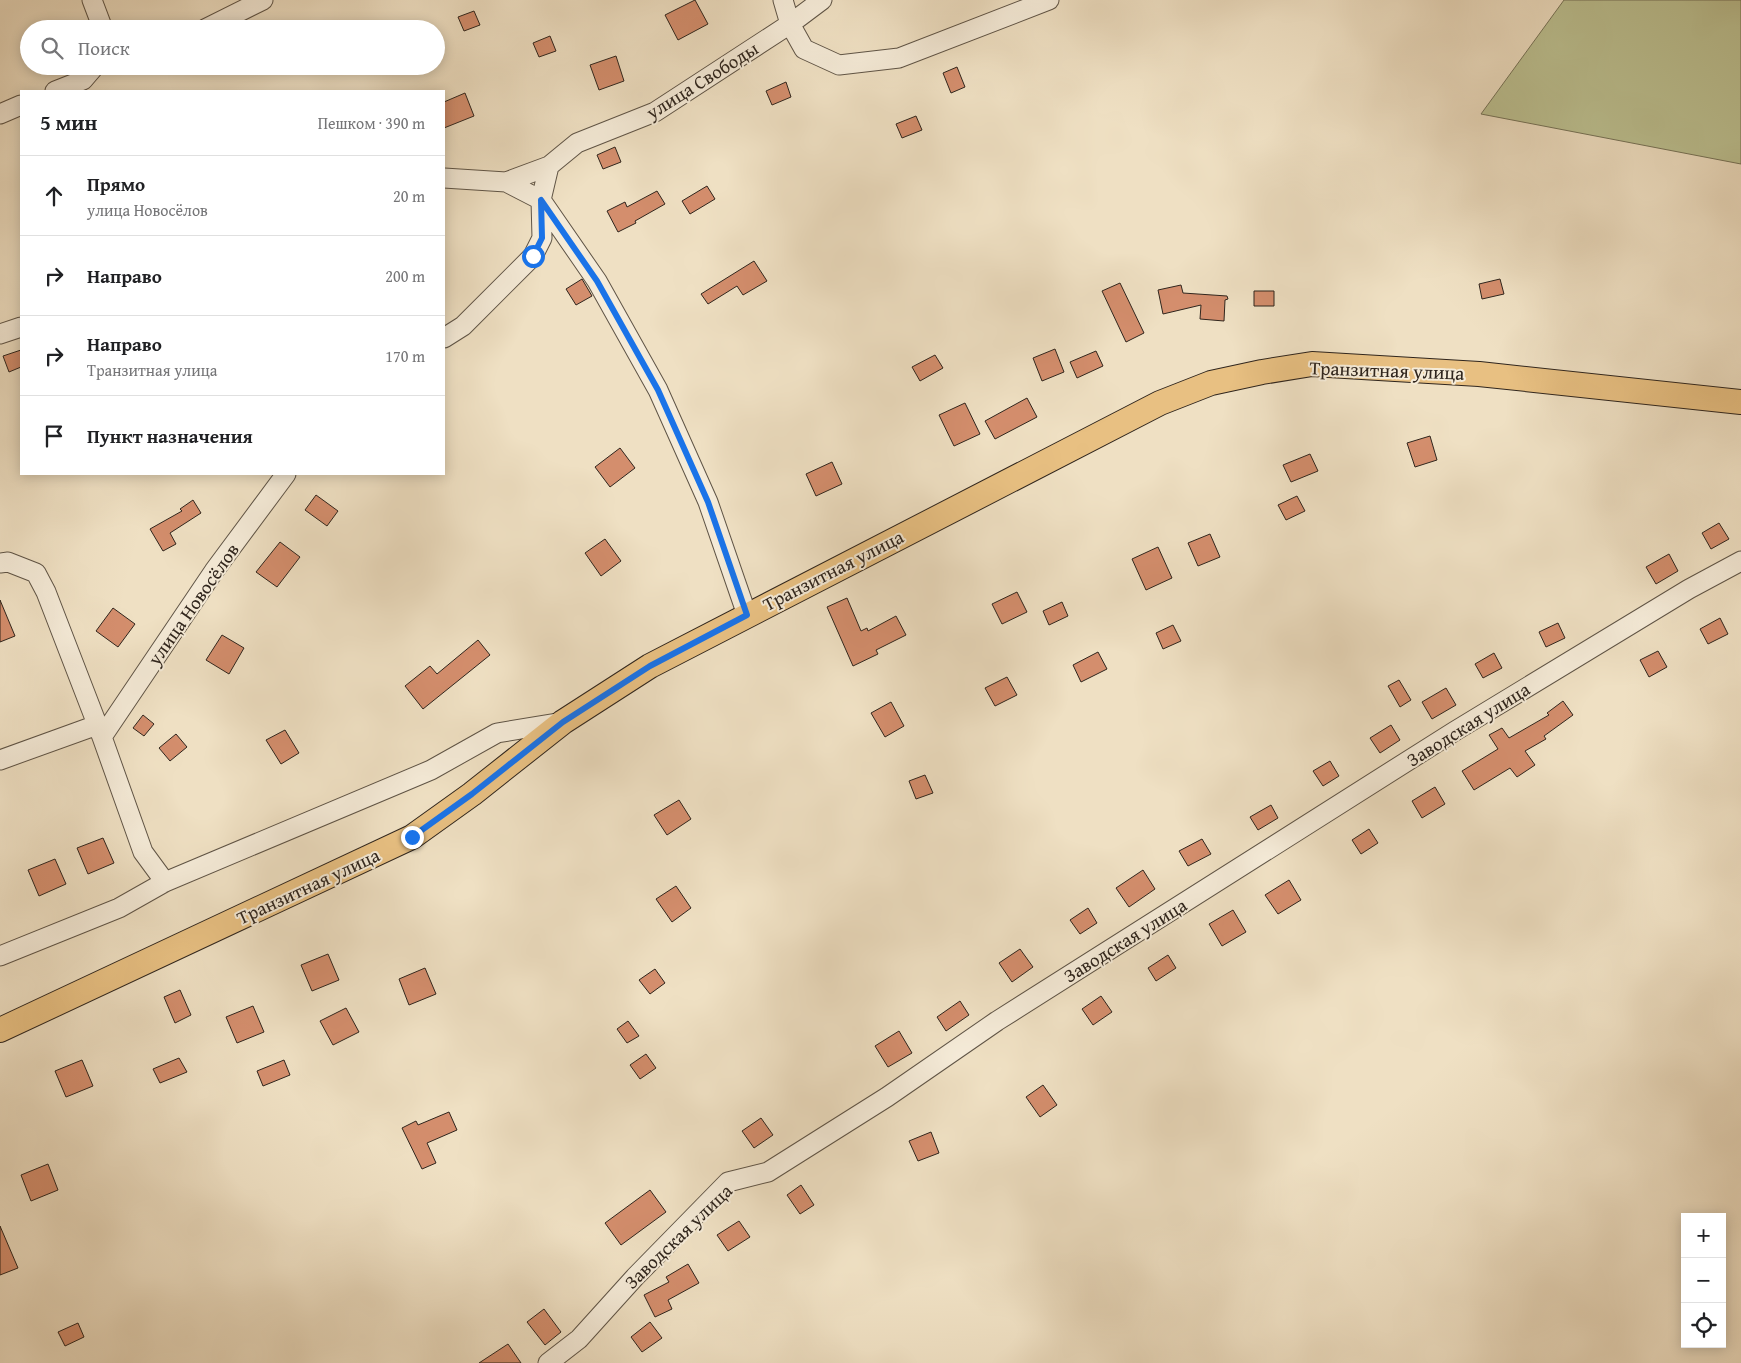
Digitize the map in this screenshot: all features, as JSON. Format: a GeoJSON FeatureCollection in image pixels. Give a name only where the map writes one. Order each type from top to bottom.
{"type":"FeatureCollection","features":[{"type":"Feature","properties":{"kind":"main road","name":"Транзитная улица"},"geometry":{"type":"LineString","coordinates":[[0,1030],[412,837],[472,794],[563,722],[650,666],[1160,403],[1211,383],[1312,364],[1479,374],[1741,402]]}},
{"type":"Feature","properties":{"kind":"street"},"geometry":{"type":"LineString","coordinates":[[92,0],[100,20]]}},
{"type":"Feature","properties":{"kind":"street"},"geometry":{"type":"LineString","coordinates":[[223,20],[263,0]]}},
{"type":"Feature","properties":{"kind":"street"},"geometry":{"type":"LineString","coordinates":[[783,0],[790,24],[804,49],[839,65],[899,58],[1049,0]]}},
{"type":"Feature","properties":{"kind":"street","name":"улица Свободы"},"geometry":{"type":"LineString","coordinates":[[445,178],[506,182],[549,166],[577,143],[655,112],[790,24],[822,0]]}},
{"type":"Feature","properties":{"kind":"street"},"geometry":{"type":"LineString","coordinates":[[58,90],[83,80],[87,75]]}},
{"type":"Feature","properties":{"kind":"street"},"geometry":{"type":"LineString","coordinates":[[0,114],[20,105]]}},
{"type":"Feature","properties":{"kind":"street"},"geometry":{"type":"LineString","coordinates":[[445,337],[463,326],[533,256],[542,238],[541,200],[549,166]]}},
{"type":"Feature","properties":{"kind":"street"},"geometry":{"type":"LineString","coordinates":[[506,182],[541,200],[597,281],[658,390],[708,502],[747,615]]}},
{"type":"Feature","properties":{"kind":"street"},"geometry":{"type":"LineString","coordinates":[[0,334],[20,327]]}},
{"type":"Feature","properties":{"kind":"street","name":"улица Новосёлов"},"geometry":{"type":"LineString","coordinates":[[99,731],[285,475]]}},
{"type":"Feature","properties":{"kind":"street","name":"Заводская улица"},"geometry":{"type":"LineString","coordinates":[[548,1363],[579,1339],[635,1277],[728,1182],[768,1172],[887,1097],[997,1021],[1447,736],[1689,588],[1741,561]]}},
{"type":"Feature","properties":{"kind":"street"},"geometry":{"type":"LineString","coordinates":[[0,563],[8,562],[36,573],[46,592],[143,852],[164,882]]}},
{"type":"Feature","properties":{"kind":"street"},"geometry":{"type":"LineString","coordinates":[[0,956],[119,908],[164,882],[431,770],[498,733],[563,722]]}},
{"type":"Feature","properties":{"kind":"street"},"geometry":{"type":"LineString","coordinates":[[0,760],[99,731]]}},
{"type":"Feature","properties":{"kind":"green space"},"geometry":{"type":"Polygon","coordinates":[[[1564,0],[1741,0],[1741,164],[1481,114],[1564,0]]]}},
{"type":"Feature","properties":{"kind":"building"},"geometry":{"type":"Polygon","coordinates":[[[695,0],[708,24],[678,40],[665,15],[695,0]]]}},
{"type":"Feature","properties":{"kind":"building"},"geometry":{"type":"Polygon","coordinates":[[[474,11],[480,25],[464,31],[458,17],[474,11]]]}},
{"type":"Feature","properties":{"kind":"building"},"geometry":{"type":"Polygon","coordinates":[[[550,36],[556,51],[539,57],[533,43],[550,36]]]}},
{"type":"Feature","properties":{"kind":"building"},"geometry":{"type":"Polygon","coordinates":[[[616,56],[624,81],[599,90],[590,65],[616,56]]]}},
{"type":"Feature","properties":{"kind":"building"},"geometry":{"type":"Polygon","coordinates":[[[957,67],[965,87],[951,93],[943,73],[957,67]]]}},
{"type":"Feature","properties":{"kind":"building"},"geometry":{"type":"Polygon","coordinates":[[[786,82],[791,97],[772,105],[766,91],[786,82]]]}},
{"type":"Feature","properties":{"kind":"building"},"geometry":{"type":"Polygon","coordinates":[[[465,93],[474,116],[445,128],[445,102],[465,93]]]}},
{"type":"Feature","properties":{"kind":"building"},"geometry":{"type":"Polygon","coordinates":[[[916,116],[922,130],[902,138],[896,124],[916,116]]]}},
{"type":"Feature","properties":{"kind":"building"},"geometry":{"type":"Polygon","coordinates":[[[615,147],[621,162],[603,169],[597,155],[615,147]]]}},
{"type":"Feature","properties":{"kind":"building"},"geometry":{"type":"Polygon","coordinates":[[[707,186],[715,199],[690,214],[682,201],[707,186]]]}},
{"type":"Feature","properties":{"kind":"building"},"geometry":{"type":"Polygon","coordinates":[[[657,191],[665,204],[618,232],[607,211],[625,202],[627,207],[657,191]]]}},
{"type":"Feature","properties":{"kind":"building"},"geometry":{"type":"Polygon","coordinates":[[[754,261],[767,281],[743,295],[737,286],[708,304],[701,294],[754,261]]]}},
{"type":"Feature","properties":{"kind":"building"},"geometry":{"type":"Polygon","coordinates":[[[582,279],[592,296],[576,305],[566,289],[582,279]]]}},
{"type":"Feature","properties":{"kind":"building"},"geometry":{"type":"Polygon","coordinates":[[[1500,279],[1504,294],[1482,299],[1479,284],[1500,279]]]}},
{"type":"Feature","properties":{"kind":"building"},"geometry":{"type":"Polygon","coordinates":[[[1120,283],[1144,333],[1126,342],[1102,291],[1120,283]]]}},
{"type":"Feature","properties":{"kind":"building"},"geometry":{"type":"Polygon","coordinates":[[[1181,285],[1183,293],[1227,296],[1228,299],[1225,300],[1224,321],[1200,319],[1201,305],[1163,314],[1158,290],[1181,285]]]}},
{"type":"Feature","properties":{"kind":"building"},"geometry":{"type":"Polygon","coordinates":[[[1254,291],[1274,291],[1274,306],[1254,306],[1254,291]]]}},
{"type":"Feature","properties":{"kind":"building"},"geometry":{"type":"Polygon","coordinates":[[[1055,349],[1064,372],[1042,381],[1033,358],[1055,349]]]}},
{"type":"Feature","properties":{"kind":"building"},"geometry":{"type":"Polygon","coordinates":[[[20,350],[20,367],[9,372],[3,356],[20,350]]]}},
{"type":"Feature","properties":{"kind":"building"},"geometry":{"type":"Polygon","coordinates":[[[1096,351],[1103,366],[1077,378],[1070,362],[1096,351]]]}},
{"type":"Feature","properties":{"kind":"building"},"geometry":{"type":"Polygon","coordinates":[[[935,355],[943,368],[920,381],[912,367],[935,355]]]}},
{"type":"Feature","properties":{"kind":"building"},"geometry":{"type":"Polygon","coordinates":[[[1027,398],[1037,417],[995,439],[985,421],[1027,398]]]}},
{"type":"Feature","properties":{"kind":"building"},"geometry":{"type":"Polygon","coordinates":[[[965,403],[980,434],[954,446],[939,415],[965,403]]]}},
{"type":"Feature","properties":{"kind":"building"},"geometry":{"type":"Polygon","coordinates":[[[1430,436],[1437,460],[1415,467],[1407,443],[1430,436]]]}},
{"type":"Feature","properties":{"kind":"building"},"geometry":{"type":"Polygon","coordinates":[[[620,448],[635,468],[610,487],[595,467],[620,448]]]}},
{"type":"Feature","properties":{"kind":"building"},"geometry":{"type":"Polygon","coordinates":[[[1310,454],[1318,471],[1291,482],[1283,465],[1310,454]]]}},
{"type":"Feature","properties":{"kind":"building"},"geometry":{"type":"Polygon","coordinates":[[[832,462],[842,484],[816,496],[806,474],[832,462]]]}},
{"type":"Feature","properties":{"kind":"building"},"geometry":{"type":"Polygon","coordinates":[[[316,495],[338,511],[327,526],[305,510],[316,495]]]}},
{"type":"Feature","properties":{"kind":"building"},"geometry":{"type":"Polygon","coordinates":[[[1297,496],[1305,511],[1286,520],[1278,505],[1297,496]]]}},
{"type":"Feature","properties":{"kind":"building"},"geometry":{"type":"Polygon","coordinates":[[[193,500],[201,513],[170,533],[176,544],[163,551],[150,529],[182,511],[180,509],[193,500]]]}},
{"type":"Feature","properties":{"kind":"building"},"geometry":{"type":"Polygon","coordinates":[[[1719,523],[1729,539],[1711,549],[1702,533],[1719,523]]]}},
{"type":"Feature","properties":{"kind":"building"},"geometry":{"type":"Polygon","coordinates":[[[1210,534],[1220,557],[1198,566],[1188,543],[1210,534]]]}},
{"type":"Feature","properties":{"kind":"building"},"geometry":{"type":"Polygon","coordinates":[[[605,539],[621,561],[601,576],[585,553],[605,539]]]}},
{"type":"Feature","properties":{"kind":"building"},"geometry":{"type":"Polygon","coordinates":[[[280,542],[300,557],[277,587],[256,572],[280,542]]]}},
{"type":"Feature","properties":{"kind":"building"},"geometry":{"type":"Polygon","coordinates":[[[1158,547],[1172,578],[1146,590],[1132,559],[1158,547]]]}},
{"type":"Feature","properties":{"kind":"building"},"geometry":{"type":"Polygon","coordinates":[[[1669,554],[1678,571],[1656,584],[1646,567],[1669,554]]]}},
{"type":"Feature","properties":{"kind":"building"},"geometry":{"type":"Polygon","coordinates":[[[1017,592],[1027,612],[1002,624],[992,604],[1017,592]]]}},
{"type":"Feature","properties":{"kind":"building"},"geometry":{"type":"Polygon","coordinates":[[[847,598],[861,631],[867,628],[868,631],[896,616],[906,635],[876,650],[878,654],[853,666],[827,607],[847,598]]]}},
{"type":"Feature","properties":{"kind":"building"},"geometry":{"type":"Polygon","coordinates":[[[0,600],[15,636],[0,642],[0,600]]]}},
{"type":"Feature","properties":{"kind":"building"},"geometry":{"type":"Polygon","coordinates":[[[1062,602],[1068,616],[1049,625],[1043,611],[1062,602]]]}},
{"type":"Feature","properties":{"kind":"building"},"geometry":{"type":"Polygon","coordinates":[[[113,608],[135,624],[118,647],[96,631],[113,608]]]}},
{"type":"Feature","properties":{"kind":"building"},"geometry":{"type":"Polygon","coordinates":[[[1720,618],[1728,634],[1708,644],[1700,629],[1720,618]]]}},
{"type":"Feature","properties":{"kind":"building"},"geometry":{"type":"Polygon","coordinates":[[[1558,623],[1565,638],[1546,647],[1539,632],[1558,623]]]}},
{"type":"Feature","properties":{"kind":"building"},"geometry":{"type":"Polygon","coordinates":[[[1173,625],[1181,641],[1163,649],[1156,633],[1173,625]]]}},
{"type":"Feature","properties":{"kind":"building"},"geometry":{"type":"Polygon","coordinates":[[[222,635],[244,648],[229,674],[206,660],[222,635]]]}},
{"type":"Feature","properties":{"kind":"building"},"geometry":{"type":"Polygon","coordinates":[[[478,640],[490,655],[423,709],[405,686],[430,666],[437,674],[478,640]]]}},
{"type":"Feature","properties":{"kind":"building"},"geometry":{"type":"Polygon","coordinates":[[[1658,651],[1667,667],[1649,677],[1640,660],[1658,651]]]}},
{"type":"Feature","properties":{"kind":"building"},"geometry":{"type":"Polygon","coordinates":[[[1098,652],[1107,669],[1081,682],[1073,665],[1098,652]]]}},
{"type":"Feature","properties":{"kind":"building"},"geometry":{"type":"Polygon","coordinates":[[[1494,653],[1502,668],[1483,678],[1475,664],[1494,653]]]}},
{"type":"Feature","properties":{"kind":"building"},"geometry":{"type":"Polygon","coordinates":[[[1007,677],[1017,695],[995,706],[985,688],[1007,677]]]}},
{"type":"Feature","properties":{"kind":"building"},"geometry":{"type":"Polygon","coordinates":[[[1399,680],[1411,700],[1400,707],[1388,686],[1399,680]]]}},
{"type":"Feature","properties":{"kind":"building"},"geometry":{"type":"Polygon","coordinates":[[[1446,688],[1456,705],[1432,719],[1422,702],[1446,688]]]}},
{"type":"Feature","properties":{"kind":"building"},"geometry":{"type":"Polygon","coordinates":[[[1563,701],[1573,715],[1544,736],[1546,739],[1525,751],[1535,765],[1517,777],[1510,768],[1474,790],[1462,771],[1498,749],[1489,735],[1502,728],[1509,738],[1549,715],[1547,713],[1563,701]]]}},
{"type":"Feature","properties":{"kind":"building"},"geometry":{"type":"Polygon","coordinates":[[[891,702],[904,726],[885,737],[871,713],[891,702]]]}},
{"type":"Feature","properties":{"kind":"building"},"geometry":{"type":"Polygon","coordinates":[[[143,715],[154,724],[144,736],[133,728],[143,715]]]}},
{"type":"Feature","properties":{"kind":"building"},"geometry":{"type":"Polygon","coordinates":[[[1391,725],[1400,740],[1380,753],[1370,738],[1391,725]]]}},
{"type":"Feature","properties":{"kind":"building"},"geometry":{"type":"Polygon","coordinates":[[[285,730],[299,753],[281,764],[266,740],[285,730]]]}},
{"type":"Feature","properties":{"kind":"building"},"geometry":{"type":"Polygon","coordinates":[[[176,734],[187,747],[170,761],[159,748],[176,734]]]}},
{"type":"Feature","properties":{"kind":"building"},"geometry":{"type":"Polygon","coordinates":[[[1330,761],[1339,776],[1323,786],[1313,771],[1330,761]]]}},
{"type":"Feature","properties":{"kind":"building"},"geometry":{"type":"Polygon","coordinates":[[[925,775],[933,793],[916,799],[909,781],[925,775]]]}},
{"type":"Feature","properties":{"kind":"building"},"geometry":{"type":"Polygon","coordinates":[[[1435,787],[1445,804],[1422,818],[1412,801],[1435,787]]]}},
{"type":"Feature","properties":{"kind":"building"},"geometry":{"type":"Polygon","coordinates":[[[679,800],[691,819],[667,835],[654,815],[679,800]]]}},
{"type":"Feature","properties":{"kind":"building"},"geometry":{"type":"Polygon","coordinates":[[[1271,805],[1278,818],[1258,830],[1250,817],[1271,805]]]}},
{"type":"Feature","properties":{"kind":"building"},"geometry":{"type":"Polygon","coordinates":[[[1369,829],[1378,843],[1361,854],[1352,840],[1369,829]]]}},
{"type":"Feature","properties":{"kind":"building"},"geometry":{"type":"Polygon","coordinates":[[[103,838],[114,863],[88,874],[77,848],[103,838]]]}},
{"type":"Feature","properties":{"kind":"building"},"geometry":{"type":"Polygon","coordinates":[[[1202,839],[1211,854],[1188,866],[1179,851],[1202,839]]]}},
{"type":"Feature","properties":{"kind":"building"},"geometry":{"type":"Polygon","coordinates":[[[55,859],[66,884],[39,896],[28,870],[55,859]]]}},
{"type":"Feature","properties":{"kind":"building"},"geometry":{"type":"Polygon","coordinates":[[[1143,870],[1155,889],[1129,907],[1116,888],[1143,870]]]}},
{"type":"Feature","properties":{"kind":"building"},"geometry":{"type":"Polygon","coordinates":[[[1289,880],[1301,900],[1278,914],[1265,895],[1289,880]]]}},
{"type":"Feature","properties":{"kind":"building"},"geometry":{"type":"Polygon","coordinates":[[[676,886],[691,908],[672,922],[656,899],[676,886]]]}},
{"type":"Feature","properties":{"kind":"building"},"geometry":{"type":"Polygon","coordinates":[[[1088,908],[1097,923],[1080,934],[1070,920],[1088,908]]]}},
{"type":"Feature","properties":{"kind":"building"},"geometry":{"type":"Polygon","coordinates":[[[1233,910],[1246,932],[1222,946],[1209,924],[1233,910]]]}},
{"type":"Feature","properties":{"kind":"building"},"geometry":{"type":"Polygon","coordinates":[[[1020,949],[1033,967],[1012,982],[999,963],[1020,949]]]}},
{"type":"Feature","properties":{"kind":"building"},"geometry":{"type":"Polygon","coordinates":[[[328,954],[339,980],[312,991],[301,965],[328,954]]]}},
{"type":"Feature","properties":{"kind":"building"},"geometry":{"type":"Polygon","coordinates":[[[1168,955],[1176,968],[1156,981],[1148,968],[1168,955]]]}},
{"type":"Feature","properties":{"kind":"building"},"geometry":{"type":"Polygon","coordinates":[[[425,968],[436,994],[409,1005],[399,979],[425,968]]]}},
{"type":"Feature","properties":{"kind":"building"},"geometry":{"type":"Polygon","coordinates":[[[655,969],[665,983],[650,994],[639,980],[655,969]]]}},
{"type":"Feature","properties":{"kind":"building"},"geometry":{"type":"Polygon","coordinates":[[[180,990],[191,1015],[175,1023],[164,997],[180,990]]]}},
{"type":"Feature","properties":{"kind":"building"},"geometry":{"type":"Polygon","coordinates":[[[1101,996],[1112,1012],[1093,1025],[1082,1009],[1101,996]]]}},
{"type":"Feature","properties":{"kind":"building"},"geometry":{"type":"Polygon","coordinates":[[[960,1001],[969,1015],[946,1031],[937,1017],[960,1001]]]}},
{"type":"Feature","properties":{"kind":"building"},"geometry":{"type":"Polygon","coordinates":[[[253,1006],[264,1032],[237,1043],[226,1017],[253,1006]]]}},
{"type":"Feature","properties":{"kind":"building"},"geometry":{"type":"Polygon","coordinates":[[[346,1008],[359,1032],[333,1045],[320,1021],[346,1008]]]}},
{"type":"Feature","properties":{"kind":"building"},"geometry":{"type":"Polygon","coordinates":[[[628,1021],[639,1036],[627,1043],[617,1029],[628,1021]]]}},
{"type":"Feature","properties":{"kind":"building"},"geometry":{"type":"Polygon","coordinates":[[[899,1031],[912,1053],[888,1067],[875,1046],[899,1031]]]}},
{"type":"Feature","properties":{"kind":"building"},"geometry":{"type":"Polygon","coordinates":[[[646,1054],[656,1068],[640,1079],[630,1065],[646,1054]]]}},
{"type":"Feature","properties":{"kind":"building"},"geometry":{"type":"Polygon","coordinates":[[[179,1058],[187,1072],[160,1083],[153,1069],[179,1058]]]}},
{"type":"Feature","properties":{"kind":"building"},"geometry":{"type":"Polygon","coordinates":[[[82,1060],[93,1086],[66,1097],[55,1071],[82,1060]]]}},
{"type":"Feature","properties":{"kind":"building"},"geometry":{"type":"Polygon","coordinates":[[[284,1060],[290,1075],[263,1086],[257,1071],[284,1060]]]}},
{"type":"Feature","properties":{"kind":"building"},"geometry":{"type":"Polygon","coordinates":[[[1043,1085],[1057,1105],[1040,1117],[1026,1097],[1043,1085]]]}},
{"type":"Feature","properties":{"kind":"building"},"geometry":{"type":"Polygon","coordinates":[[[449,1112],[457,1130],[427,1143],[436,1163],[422,1169],[402,1128],[416,1121],[418,1125],[449,1112]]]}},
{"type":"Feature","properties":{"kind":"building"},"geometry":{"type":"Polygon","coordinates":[[[761,1118],[773,1135],[754,1148],[742,1131],[761,1118]]]}},
{"type":"Feature","properties":{"kind":"building"},"geometry":{"type":"Polygon","coordinates":[[[931,1132],[939,1153],[918,1161],[909,1141],[931,1132]]]}},
{"type":"Feature","properties":{"kind":"building"},"geometry":{"type":"Polygon","coordinates":[[[48,1164],[58,1190],[31,1201],[21,1175],[48,1164]]]}},
{"type":"Feature","properties":{"kind":"building"},"geometry":{"type":"Polygon","coordinates":[[[801,1185],[814,1205],[800,1214],[787,1195],[801,1185]]]}},
{"type":"Feature","properties":{"kind":"building"},"geometry":{"type":"Polygon","coordinates":[[[650,1190],[666,1212],[621,1245],[605,1223],[650,1190]]]}},
{"type":"Feature","properties":{"kind":"building"},"geometry":{"type":"Polygon","coordinates":[[[739,1221],[750,1237],[728,1251],[717,1235],[739,1221]]]}},
{"type":"Feature","properties":{"kind":"building"},"geometry":{"type":"Polygon","coordinates":[[[0,1226],[18,1268],[0,1275],[0,1226]]]}},
{"type":"Feature","properties":{"kind":"building"},"geometry":{"type":"Polygon","coordinates":[[[688,1264],[699,1283],[668,1300],[672,1309],[655,1317],[644,1295],[669,1282],[666,1277],[688,1264]]]}},
{"type":"Feature","properties":{"kind":"building"},"geometry":{"type":"Polygon","coordinates":[[[544,1309],[561,1332],[545,1345],[527,1322],[544,1309]]]}},
{"type":"Feature","properties":{"kind":"building"},"geometry":{"type":"Polygon","coordinates":[[[650,1322],[662,1338],[642,1352],[631,1337],[650,1322]]]}},
{"type":"Feature","properties":{"kind":"building"},"geometry":{"type":"Polygon","coordinates":[[[78,1323],[84,1337],[65,1346],[58,1332],[78,1323]]]}},
{"type":"Feature","properties":{"kind":"building"},"geometry":{"type":"Polygon","coordinates":[[[508,1344],[521,1363],[479,1363],[508,1344]]]}},
{"type":"Feature","properties":{"kind":"route"},"geometry":{"type":"LineString","coordinates":[[412,837],[472,794],[563,722],[650,666],[747,615],[708,502],[658,390],[597,281],[541,200],[542,238],[533,256]]}}]}
